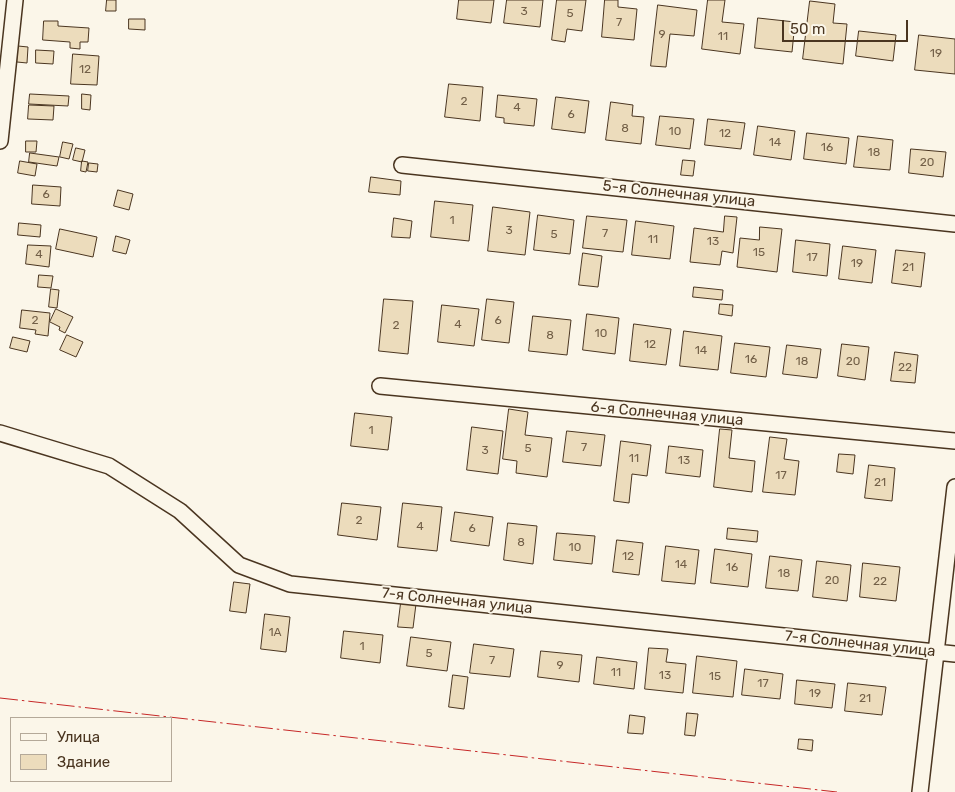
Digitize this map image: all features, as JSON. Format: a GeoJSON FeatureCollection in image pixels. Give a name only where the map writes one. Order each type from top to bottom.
{"type":"FeatureCollection","features":[{"type":"Feature","properties":{"kind":"street"},"geometry":{"type":"LineString","coordinates":[[0,141],[15,0]]}},
{"type":"Feature","properties":{"kind":"street","name":"5-я Солнечная улица"},"geometry":{"type":"LineString","coordinates":[[402,165],[955,224]]}},
{"type":"Feature","properties":{"kind":"street","name":"6-я Солнечная улица"},"geometry":{"type":"LineString","coordinates":[[380,386],[955,441]]}},
{"type":"Feature","properties":{"kind":"street","name":"7-я Солнечная улица"},"geometry":{"type":"LineString","coordinates":[[0,433],[109,466],[180,511],[239,565],[290,584],[955,654]]}},
{"type":"Feature","properties":{"kind":"street"},"geometry":{"type":"LineString","coordinates":[[920,792],[955,487]]}},
{"type":"Feature","properties":{"kind":"building"},"geometry":{"type":"Polygon","coordinates":[[[107,0],[116,0],[116,11],[106,11],[107,0]]]}},
{"type":"Feature","properties":{"kind":"building"},"geometry":{"type":"Polygon","coordinates":[[[459,0],[494,0],[491,23],[457,19],[459,0]]]}},
{"type":"Feature","properties":{"kind":"building"},"geometry":{"type":"Polygon","coordinates":[[[507,0],[543,0],[540,27],[504,23],[507,0]]]}},
{"type":"Feature","properties":{"kind":"building"},"geometry":{"type":"Polygon","coordinates":[[[557,0],[586,0],[582,31],[567,29],[565,42],[552,40],[557,0]]]}},
{"type":"Feature","properties":{"kind":"building"},"geometry":{"type":"Polygon","coordinates":[[[605,0],[618,0],[618,7],[637,9],[634,40],[602,37],[605,0]]]}},
{"type":"Feature","properties":{"kind":"building"},"geometry":{"type":"Polygon","coordinates":[[[708,0],[725,0],[722,22],[744,24],[740,54],[702,49],[708,0]]]}},
{"type":"Feature","properties":{"kind":"building"},"geometry":{"type":"Polygon","coordinates":[[[810,1],[835,4],[833,23],[847,24],[843,64],[803,59],[810,1]]]}},
{"type":"Feature","properties":{"kind":"building"},"geometry":{"type":"Polygon","coordinates":[[[658,5],[697,10],[694,36],[670,34],[666,67],[651,66],[658,5]]]}},
{"type":"Feature","properties":{"kind":"building"},"geometry":{"type":"Polygon","coordinates":[[[758,18],[795,22],[792,52],[755,48],[758,18]]]}},
{"type":"Feature","properties":{"kind":"building"},"geometry":{"type":"Polygon","coordinates":[[[129,19],[145,19],[145,30],[129,29],[129,19]]]}},
{"type":"Feature","properties":{"kind":"building"},"geometry":{"type":"Polygon","coordinates":[[[44,21],[58,21],[58,26],[89,28],[88,42],[80,42],[80,49],[70,48],[70,42],[43,40],[44,21]]]}},
{"type":"Feature","properties":{"kind":"building"},"geometry":{"type":"Polygon","coordinates":[[[859,31],[896,35],[893,61],[856,56],[859,31]]]}},
{"type":"Feature","properties":{"kind":"building"},"geometry":{"type":"Polygon","coordinates":[[[919,35],[955,39],[955,74],[915,70],[919,35]]]}},
{"type":"Feature","properties":{"kind":"building"},"geometry":{"type":"Polygon","coordinates":[[[18,46],[28,47],[27,63],[17,62],[18,46]]]}},
{"type":"Feature","properties":{"kind":"building"},"geometry":{"type":"Polygon","coordinates":[[[36,50],[54,51],[53,64],[36,63],[36,50]]]}},
{"type":"Feature","properties":{"kind":"building"},"geometry":{"type":"Polygon","coordinates":[[[73,54],[99,56],[97,85],[71,84],[73,54]]]}},
{"type":"Feature","properties":{"kind":"building"},"geometry":{"type":"Polygon","coordinates":[[[449,84],[483,87],[480,121],[445,117],[449,84]]]}},
{"type":"Feature","properties":{"kind":"building"},"geometry":{"type":"Polygon","coordinates":[[[30,94],[69,96],[68,106],[29,104],[30,94]]]}},
{"type":"Feature","properties":{"kind":"building"},"geometry":{"type":"Polygon","coordinates":[[[82,94],[91,95],[90,110],[82,109],[82,94]]]}},
{"type":"Feature","properties":{"kind":"building"},"geometry":{"type":"Polygon","coordinates":[[[498,95],[537,99],[534,126],[504,123],[504,118],[496,117],[498,95]]]}},
{"type":"Feature","properties":{"kind":"building"},"geometry":{"type":"Polygon","coordinates":[[[556,97],[589,101],[585,133],[552,129],[556,97]]]}},
{"type":"Feature","properties":{"kind":"building"},"geometry":{"type":"Polygon","coordinates":[[[611,102],[633,105],[632,116],[644,117],[641,144],[606,140],[611,102]]]}},
{"type":"Feature","properties":{"kind":"building"},"geometry":{"type":"Polygon","coordinates":[[[29,105],[54,106],[53,120],[28,119],[29,105]]]}},
{"type":"Feature","properties":{"kind":"building"},"geometry":{"type":"Polygon","coordinates":[[[660,116],[694,119],[690,149],[656,145],[660,116]]]}},
{"type":"Feature","properties":{"kind":"building"},"geometry":{"type":"Polygon","coordinates":[[[708,119],[745,123],[741,149],[705,145],[708,119]]]}},
{"type":"Feature","properties":{"kind":"building"},"geometry":{"type":"Polygon","coordinates":[[[758,126],[795,131],[791,160],[754,155],[758,126]]]}},
{"type":"Feature","properties":{"kind":"building"},"geometry":{"type":"Polygon","coordinates":[[[807,133],[849,138],[846,164],[804,159],[807,133]]]}},
{"type":"Feature","properties":{"kind":"building"},"geometry":{"type":"Polygon","coordinates":[[[858,136],[893,140],[890,170],[854,167],[858,136]]]}},
{"type":"Feature","properties":{"kind":"building"},"geometry":{"type":"Polygon","coordinates":[[[26,141],[37,141],[36,152],[26,152],[26,141]]]}},
{"type":"Feature","properties":{"kind":"building"},"geometry":{"type":"Polygon","coordinates":[[[63,142],[73,144],[69,159],[60,157],[63,142]]]}},
{"type":"Feature","properties":{"kind":"building"},"geometry":{"type":"Polygon","coordinates":[[[76,148],[85,150],[82,162],[73,160],[76,148]]]}},
{"type":"Feature","properties":{"kind":"building"},"geometry":{"type":"Polygon","coordinates":[[[911,149],[946,152],[943,177],[909,173],[911,149]]]}},
{"type":"Feature","properties":{"kind":"building"},"geometry":{"type":"Polygon","coordinates":[[[30,153],[59,157],[57,166],[29,162],[30,153]]]}},
{"type":"Feature","properties":{"kind":"building"},"geometry":{"type":"Polygon","coordinates":[[[683,160],[695,161],[693,176],[681,175],[683,160]]]}},
{"type":"Feature","properties":{"kind":"building"},"geometry":{"type":"Polygon","coordinates":[[[20,161],[37,164],[35,176],[18,173],[20,161]]]}},
{"type":"Feature","properties":{"kind":"building"},"geometry":{"type":"Polygon","coordinates":[[[82,161],[88,162],[86,172],[81,171],[82,161]]]}},
{"type":"Feature","properties":{"kind":"building"},"geometry":{"type":"Polygon","coordinates":[[[89,163],[98,164],[97,172],[88,171],[89,163]]]}},
{"type":"Feature","properties":{"kind":"building"},"geometry":{"type":"Polygon","coordinates":[[[371,177],[401,181],[400,195],[369,192],[371,177]]]}},
{"type":"Feature","properties":{"kind":"building"},"geometry":{"type":"Polygon","coordinates":[[[33,185],[61,187],[60,206],[32,204],[33,185]]]}},
{"type":"Feature","properties":{"kind":"building"},"geometry":{"type":"Polygon","coordinates":[[[118,190],[133,194],[129,210],[114,206],[118,190]]]}},
{"type":"Feature","properties":{"kind":"building"},"geometry":{"type":"Polygon","coordinates":[[[435,201],[473,205],[469,241],[431,237],[435,201]]]}},
{"type":"Feature","properties":{"kind":"building"},"geometry":{"type":"Polygon","coordinates":[[[493,207],[530,212],[525,255],[488,251],[493,207]]]}},
{"type":"Feature","properties":{"kind":"building"},"geometry":{"type":"Polygon","coordinates":[[[538,215],[574,220],[570,254],[534,250],[538,215]]]}},
{"type":"Feature","properties":{"kind":"building"},"geometry":{"type":"Polygon","coordinates":[[[587,216],[627,220],[623,252],[583,248],[587,216]]]}},
{"type":"Feature","properties":{"kind":"building"},"geometry":{"type":"Polygon","coordinates":[[[725,216],[737,217],[733,253],[722,251],[720,265],[690,262],[694,228],[723,232],[725,216]]]}},
{"type":"Feature","properties":{"kind":"building"},"geometry":{"type":"Polygon","coordinates":[[[394,218],[412,221],[410,238],[392,237],[394,218]]]}},
{"type":"Feature","properties":{"kind":"building"},"geometry":{"type":"Polygon","coordinates":[[[636,221],[674,226],[670,259],[632,255],[636,221]]]}},
{"type":"Feature","properties":{"kind":"building"},"geometry":{"type":"Polygon","coordinates":[[[19,223],[41,225],[40,237],[18,235],[19,223]]]}},
{"type":"Feature","properties":{"kind":"building"},"geometry":{"type":"Polygon","coordinates":[[[760,227],[782,229],[777,272],[737,267],[740,238],[759,240],[760,227]]]}},
{"type":"Feature","properties":{"kind":"building"},"geometry":{"type":"Polygon","coordinates":[[[60,229],[97,237],[93,257],[56,249],[60,229]]]}},
{"type":"Feature","properties":{"kind":"building"},"geometry":{"type":"Polygon","coordinates":[[[116,236],[130,240],[126,254],[113,251],[116,236]]]}},
{"type":"Feature","properties":{"kind":"building"},"geometry":{"type":"Polygon","coordinates":[[[796,240],[830,244],[827,276],[793,272],[796,240]]]}},
{"type":"Feature","properties":{"kind":"building"},"geometry":{"type":"Polygon","coordinates":[[[28,245],[51,246],[49,267],[26,264],[28,245]]]}},
{"type":"Feature","properties":{"kind":"building"},"geometry":{"type":"Polygon","coordinates":[[[843,246],[876,250],[872,283],[839,279],[843,246]]]}},
{"type":"Feature","properties":{"kind":"building"},"geometry":{"type":"Polygon","coordinates":[[[896,250],[925,253],[921,287],[892,283],[896,250]]]}},
{"type":"Feature","properties":{"kind":"building"},"geometry":{"type":"Polygon","coordinates":[[[583,253],[602,256],[598,287],[579,285],[583,253]]]}},
{"type":"Feature","properties":{"kind":"building"},"geometry":{"type":"Polygon","coordinates":[[[39,275],[53,276],[51,288],[38,287],[39,275]]]}},
{"type":"Feature","properties":{"kind":"building"},"geometry":{"type":"Polygon","coordinates":[[[694,287],[723,290],[722,300],[693,297],[694,287]]]}},
{"type":"Feature","properties":{"kind":"building"},"geometry":{"type":"Polygon","coordinates":[[[51,289],[59,290],[57,308],[49,307],[51,289]]]}},
{"type":"Feature","properties":{"kind":"building"},"geometry":{"type":"Polygon","coordinates":[[[384,299],[413,301],[408,354],[379,351],[384,299]]]}},
{"type":"Feature","properties":{"kind":"building"},"geometry":{"type":"Polygon","coordinates":[[[487,299],[514,302],[509,343],[482,340],[487,299]]]}},
{"type":"Feature","properties":{"kind":"building"},"geometry":{"type":"Polygon","coordinates":[[[720,304],[733,305],[732,316],[719,314],[720,304]]]}},
{"type":"Feature","properties":{"kind":"building"},"geometry":{"type":"Polygon","coordinates":[[[442,305],[479,309],[474,346],[438,342],[442,305]]]}},
{"type":"Feature","properties":{"kind":"building"},"geometry":{"type":"Polygon","coordinates":[[[56,309],[73,317],[65,333],[59,330],[60,327],[50,322],[56,309]]]}},
{"type":"Feature","properties":{"kind":"building"},"geometry":{"type":"Polygon","coordinates":[[[22,310],[50,313],[48,336],[35,334],[36,330],[20,328],[22,310]]]}},
{"type":"Feature","properties":{"kind":"building"},"geometry":{"type":"Polygon","coordinates":[[[587,314],[619,318],[615,354],[583,350],[587,314]]]}},
{"type":"Feature","properties":{"kind":"building"},"geometry":{"type":"Polygon","coordinates":[[[533,316],[571,320],[567,355],[529,351],[533,316]]]}},
{"type":"Feature","properties":{"kind":"building"},"geometry":{"type":"Polygon","coordinates":[[[634,324],[671,329],[666,365],[630,361],[634,324]]]}},
{"type":"Feature","properties":{"kind":"building"},"geometry":{"type":"Polygon","coordinates":[[[684,331],[722,336],[718,370],[680,366],[684,331]]]}},
{"type":"Feature","properties":{"kind":"building"},"geometry":{"type":"Polygon","coordinates":[[[67,335],[83,342],[76,357],[60,350],[67,335]]]}},
{"type":"Feature","properties":{"kind":"building"},"geometry":{"type":"Polygon","coordinates":[[[13,337],[30,341],[27,352],[10,348],[13,337]]]}},
{"type":"Feature","properties":{"kind":"building"},"geometry":{"type":"Polygon","coordinates":[[[735,343],[770,347],[766,377],[731,373],[735,343]]]}},
{"type":"Feature","properties":{"kind":"building"},"geometry":{"type":"Polygon","coordinates":[[[842,344],[869,347],[865,380],[838,376],[842,344]]]}},
{"type":"Feature","properties":{"kind":"building"},"geometry":{"type":"Polygon","coordinates":[[[787,345],[821,349],[817,378],[783,374],[787,345]]]}},
{"type":"Feature","properties":{"kind":"building"},"geometry":{"type":"Polygon","coordinates":[[[895,352],[918,355],[915,383],[891,381],[895,352]]]}},
{"type":"Feature","properties":{"kind":"building"},"geometry":{"type":"Polygon","coordinates":[[[509,409],[528,412],[525,435],[552,438],[547,477],[516,473],[517,461],[503,459],[509,409]]]}},
{"type":"Feature","properties":{"kind":"building"},"geometry":{"type":"Polygon","coordinates":[[[355,413],[392,417],[388,450],[351,446],[355,413]]]}},
{"type":"Feature","properties":{"kind":"building"},"geometry":{"type":"Polygon","coordinates":[[[472,427],[503,431],[498,474],[467,470],[472,427]]]}},
{"type":"Feature","properties":{"kind":"building"},"geometry":{"type":"Polygon","coordinates":[[[720,429],[732,430],[729,458],[755,461],[752,492],[714,487],[720,429]]]}},
{"type":"Feature","properties":{"kind":"building"},"geometry":{"type":"Polygon","coordinates":[[[567,431],[605,435],[601,466],[563,462],[567,431]]]}},
{"type":"Feature","properties":{"kind":"building"},"geometry":{"type":"Polygon","coordinates":[[[770,437],[787,439],[784,459],[799,461],[795,495],[763,492],[770,437]]]}},
{"type":"Feature","properties":{"kind":"building"},"geometry":{"type":"Polygon","coordinates":[[[621,441],[651,445],[647,476],[632,474],[629,503],[614,501],[621,441]]]}},
{"type":"Feature","properties":{"kind":"building"},"geometry":{"type":"Polygon","coordinates":[[[669,446],[703,450],[700,477],[666,473],[669,446]]]}},
{"type":"Feature","properties":{"kind":"building"},"geometry":{"type":"Polygon","coordinates":[[[839,454],[855,455],[853,474],[837,472],[839,454]]]}},
{"type":"Feature","properties":{"kind":"building"},"geometry":{"type":"Polygon","coordinates":[[[869,465],[895,468],[892,501],[865,498],[869,465]]]}},
{"type":"Feature","properties":{"kind":"building"},"geometry":{"type":"Polygon","coordinates":[[[342,503],[381,507],[377,540],[338,535],[342,503]]]}},
{"type":"Feature","properties":{"kind":"building"},"geometry":{"type":"Polygon","coordinates":[[[403,503],[442,507],[437,551],[398,547],[403,503]]]}},
{"type":"Feature","properties":{"kind":"building"},"geometry":{"type":"Polygon","coordinates":[[[455,512],[493,517],[489,546],[451,541],[455,512]]]}},
{"type":"Feature","properties":{"kind":"building"},"geometry":{"type":"Polygon","coordinates":[[[508,523],[537,526],[533,564],[504,560],[508,523]]]}},
{"type":"Feature","properties":{"kind":"building"},"geometry":{"type":"Polygon","coordinates":[[[728,528],[758,531],[757,542],[727,539],[728,528]]]}},
{"type":"Feature","properties":{"kind":"building"},"geometry":{"type":"Polygon","coordinates":[[[557,533],[595,536],[592,564],[554,560],[557,533]]]}},
{"type":"Feature","properties":{"kind":"building"},"geometry":{"type":"Polygon","coordinates":[[[617,540],[643,543],[639,575],[613,572],[617,540]]]}},
{"type":"Feature","properties":{"kind":"building"},"geometry":{"type":"Polygon","coordinates":[[[666,546],[699,550],[695,584],[662,581],[666,546]]]}},
{"type":"Feature","properties":{"kind":"building"},"geometry":{"type":"Polygon","coordinates":[[[715,549],[752,554],[748,587],[711,583],[715,549]]]}},
{"type":"Feature","properties":{"kind":"building"},"geometry":{"type":"Polygon","coordinates":[[[770,556],[802,560],[798,591],[766,588],[770,556]]]}},
{"type":"Feature","properties":{"kind":"building"},"geometry":{"type":"Polygon","coordinates":[[[817,561],[851,565],[847,601],[813,597],[817,561]]]}},
{"type":"Feature","properties":{"kind":"building"},"geometry":{"type":"Polygon","coordinates":[[[863,563],[900,567],[896,601],[860,597],[863,563]]]}},
{"type":"Feature","properties":{"kind":"building"},"geometry":{"type":"Polygon","coordinates":[[[234,582],[250,584],[246,613],[230,611],[234,582]]]}},
{"type":"Feature","properties":{"kind":"building"},"geometry":{"type":"Polygon","coordinates":[[[401,603],[416,604],[413,628],[398,627],[401,603]]]}},
{"type":"Feature","properties":{"kind":"building"},"geometry":{"type":"Polygon","coordinates":[[[265,614],[290,617],[286,652],[261,649],[265,614]]]}},
{"type":"Feature","properties":{"kind":"building"},"geometry":{"type":"Polygon","coordinates":[[[344,631],[383,635],[380,663],[341,658],[344,631]]]}},
{"type":"Feature","properties":{"kind":"building"},"geometry":{"type":"Polygon","coordinates":[[[411,637],[451,642],[447,671],[407,666],[411,637]]]}},
{"type":"Feature","properties":{"kind":"building"},"geometry":{"type":"Polygon","coordinates":[[[474,644],[514,649],[510,677],[470,673],[474,644]]]}},
{"type":"Feature","properties":{"kind":"building"},"geometry":{"type":"Polygon","coordinates":[[[649,648],[668,649],[666,662],[686,664],[683,693],[645,689],[649,648]]]}},
{"type":"Feature","properties":{"kind":"building"},"geometry":{"type":"Polygon","coordinates":[[[541,651],[582,655],[579,682],[538,677],[541,651]]]}},
{"type":"Feature","properties":{"kind":"building"},"geometry":{"type":"Polygon","coordinates":[[[697,656],[737,661],[733,697],[693,693],[697,656]]]}},
{"type":"Feature","properties":{"kind":"building"},"geometry":{"type":"Polygon","coordinates":[[[597,657],[637,662],[634,689],[594,684],[597,657]]]}},
{"type":"Feature","properties":{"kind":"building"},"geometry":{"type":"Polygon","coordinates":[[[745,669],[783,674],[780,699],[742,695],[745,669]]]}},
{"type":"Feature","properties":{"kind":"building"},"geometry":{"type":"Polygon","coordinates":[[[453,675],[468,677],[464,709],[449,707],[453,675]]]}},
{"type":"Feature","properties":{"kind":"building"},"geometry":{"type":"Polygon","coordinates":[[[797,680],[835,684],[832,708],[795,704],[797,680]]]}},
{"type":"Feature","properties":{"kind":"building"},"geometry":{"type":"Polygon","coordinates":[[[848,683],[886,687],[882,715],[845,711],[848,683]]]}},
{"type":"Feature","properties":{"kind":"building"},"geometry":{"type":"Polygon","coordinates":[[[687,713],[698,714],[695,736],[685,735],[687,713]]]}},
{"type":"Feature","properties":{"kind":"building"},"geometry":{"type":"Polygon","coordinates":[[[630,715],[645,717],[643,734],[628,733],[630,715]]]}},
{"type":"Feature","properties":{"kind":"building"},"geometry":{"type":"Polygon","coordinates":[[[799,739],[813,740],[812,751],[798,749],[799,739]]]}},
{"type":"Feature","properties":{"kind":"power"},"geometry":{"type":"LineString","coordinates":[[0,698],[169,717]]}},
{"type":"Feature","properties":{"kind":"power"},"geometry":{"type":"LineString","coordinates":[[172,717],[837,792]]}}]}
